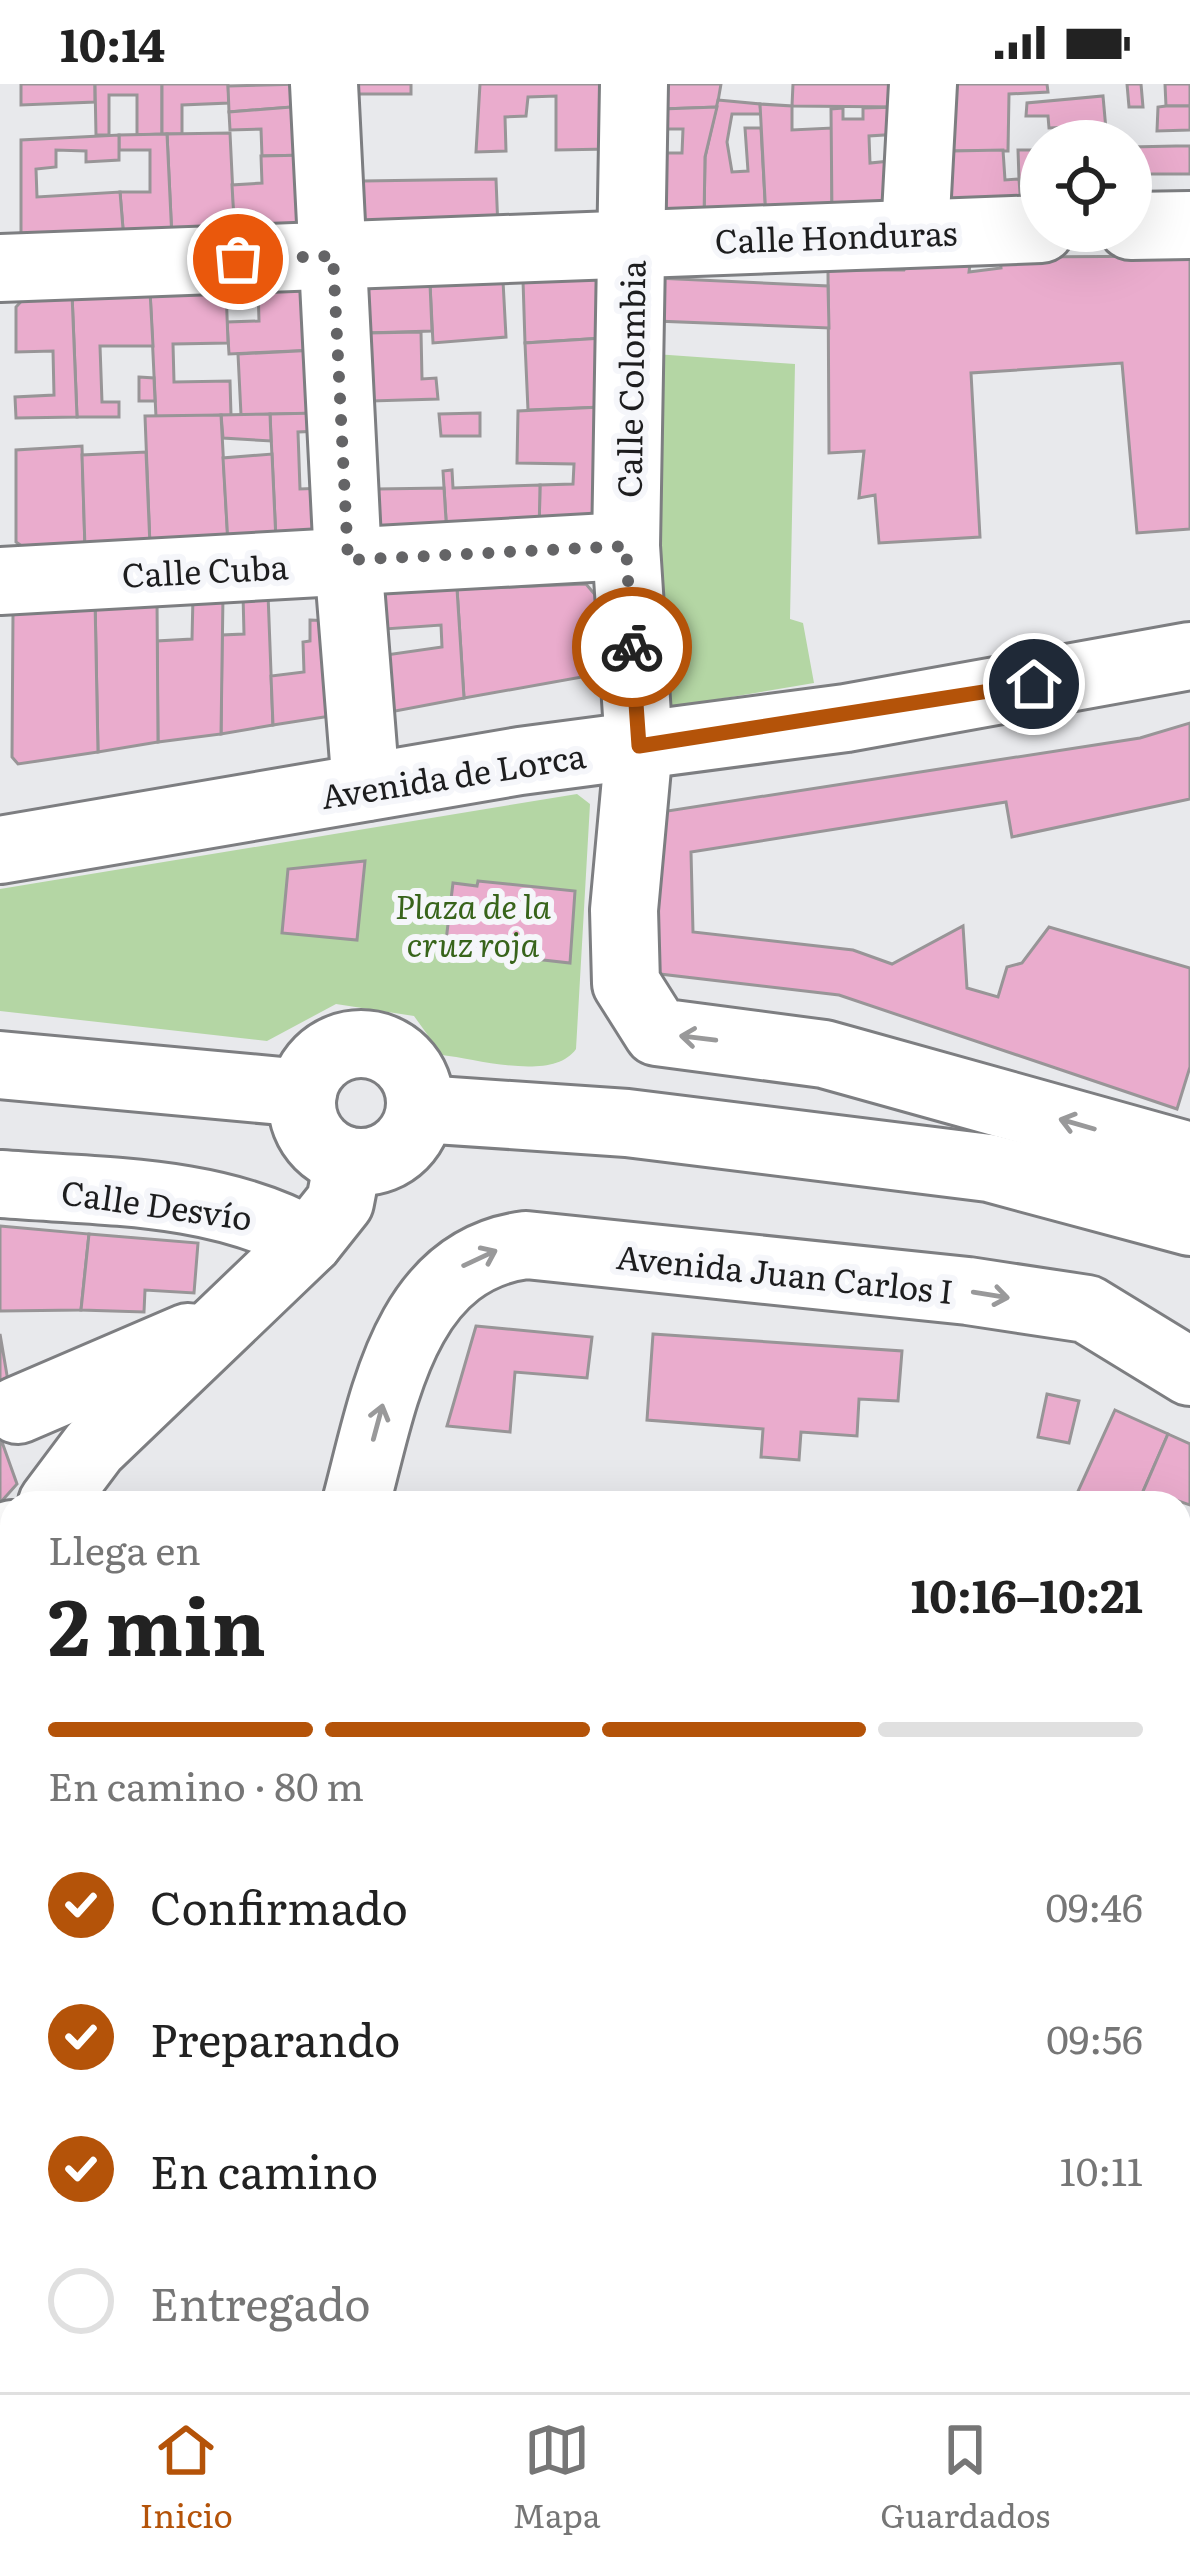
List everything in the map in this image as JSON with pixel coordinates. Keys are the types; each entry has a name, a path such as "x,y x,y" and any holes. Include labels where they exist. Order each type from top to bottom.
{"street":[{"path":"324,84 348,560 366,787"},
{"name":"Calle Colombia","path":"634,84 626,546 639,746"},
{"path":"916,233 923,84"},
{"path":"1152,226 1190,225"},
{"name":"Calle Honduras","path":"0,268 1020,230"},
{"name":"Calle Cuba","path":"0,581 626,546"},
{"name":"Avenida de Lorca","path":"0,850 366,787 846,718 1190,656"},
{"path":"639,746 624,910 626,983 657,1032 824,1054 1186,1189"},
{"path":"359,1044 379,1046 411,1070 421,1109 404,1145 387,1157 348,1160 317,1143 308,1128 303,1093 322,1059 359,1044"},
{"path":"0,1065 303,1093"},
{"path":"421,1109 626,1123 1186,1189"},
{"path":"61,1491 94,1447 309,1240 340,1202 348,1160"},
{"name":"Calle Desvío","path":"0,1184 226,1207 266,1217 309,1240"},
{"name":"Avenida Juan Carlos I","path":"360,1491 405,1343 443,1283 466,1262 495,1249 526,1245 968,1291 1087,1309 1190,1372"},
{"path":"9,1415 225,1322"},
{"path":"9,1415 94,1447"}],"green space":[{"path":"655,354 795,364 790,619 803,623 814,683 642,712"},
{"name":"Plaza de la cruz roja","path":"577,794 590,804 576,1049 565,1059 514,1066 442,1055 414,1016 336,1004 267,1041 0,1011 0,889"}],"building":[{"path":"21,84 95,84 95,102 21,105"},
{"path":"95,84 162,84 162,134 137,135 137,95 109,95 109,135 96,135"},
{"path":"162,84 228,84 229,103 182,105 182,134 162,134"},
{"path":"304,84 304,106 229,112 228,86"},
{"path":"357,84 411,84 411,94 358,94"},
{"path":"480,84 608,84 609,149 556,150 556,96 528,97 526,116 505,117 506,151 476,152"},
{"path":"662,84 721,84 717,107 662,109"},
{"path":"793,84 902,84 902,107 792,106"},
{"path":"955,84 1047,84 1048,92 1009,94 1008,151 952,151"},
{"path":"1127,84 1141,84 1143,107 1129,107"},
{"path":"1165,84 1190,84 1190,106 1166,106"},
{"path":"1103,96 1105,120 1026,116 1027,103"},
{"path":"718,100 760,104 761,114 732,114 727,142 732,172 748,171 745,128 761,128 766,218 704,219 705,157"},
{"path":"760,104 792,106 792,130 832,128 832,216 766,218"},
{"path":"304,106 308,155 262,156 261,129 230,130 229,112"},
{"path":"1190,106 1190,130 1157,131 1158,107"},
{"path":"717,107 705,157 704,219 662,220 662,153 682,153 683,129 662,129 662,109"},
{"path":"902,107 900,134 869,136 870,163 900,160 888,214 832,216 831,109 843,108 843,119 863,119 863,108"},
{"path":"230,133 235,236 172,239 167,134"},
{"path":"167,134 172,239 124,241 120,192 150,192 150,150 119,150 119,135"},
{"path":"119,135 119,160 86,162 86,151 56,150 56,167 36,169 37,197 120,192 124,241 21,245 21,140"},
{"path":"1190,146 1190,174 1152,174 1152,147"},
{"path":"1003,150 1005,180 1019,179 1020,207 965,212 950,198 952,151"},
{"path":"308,155 308,233 235,236 232,185 262,183 261,156"},
{"path":"496,179 498,229 365,235 363,181"},
{"path":"971,256 969,272 1001,268 1000,257 1190,256 1190,529 1137,533 1122,363 971,373 980,537 879,543 875,495 859,498 864,451 829,453 828,270 904,270 909,259"},
{"path":"591,275 603,289 603,338 525,343 523,280"},
{"path":"656,278 828,286 829,328 656,321"},
{"path":"503,281 506,337 433,343 430,284"},
{"path":"430,284 432,331 367,333 364,288"},
{"path":"314,285 317,350 229,354 227,322 259,321 258,287"},
{"path":"226,288 228,343 173,344 174,382 230,381 231,415 156,417 150,291"},
{"path":"150,291 153,346 100,346 102,402 119,402 119,417 77,417 72,294"},
{"path":"72,294 77,417 16,418 15,397 54,395 53,351 16,352 16,307 27,295"},
{"path":"421,332 422,379 436,378 438,399 371,401 367,333"},
{"path":"603,338 602,407 528,410 525,343"},
{"path":"317,350 320,413 241,415 238,354"},
{"path":"139,377 154,378 155,401 139,401"},
{"path":"602,407 600,535 539,535 540,485 573,484 574,464 517,463 518,411"},
{"path":"320,413 321,431 298,432 300,489 324,488 326,539 276,541 270,414"},
{"path":"480,413 480,436 441,436 439,414"},
{"path":"270,414 271,441 223,438 221,415"},
{"path":"221,415 228,543 150,546 145,416"},
{"path":"82,446 85,548 29,551 16,542 16,450"},
{"path":"146,452 150,546 85,548 82,455"},
{"path":"272,454 276,541 228,543 223,458"},
{"path":"452,470 453,488 540,485 539,535 447,536 443,471"},
{"path":"444,488 447,536 380,537 377,489"},
{"path":"586,584 597,597 593,675 464,698 457,589"},
{"path":"457,589 464,698 390,712 386,655 442,647 441,625 385,629 382,590"},
{"path":"243,594 268,594 273,725 221,734 222,635 244,634"},
{"path":"223,595 221,734 158,742 157,641 192,639 193,596"},
{"path":"157,598 158,742 98,752 95,600"},
{"path":"95,600 98,752 18,764 12,757 13,613 24,601"},
{"path":"310,620 330,621 337,715 273,725 271,676 304,672 303,642 310,641"},
{"path":"1190,723 1190,799 1012,837 1006,802 691,852 693,932 853,950 892,964 963,926 967,988 998,997 1007,967 1022,963 1049,927 1190,968 1190,1067 1177,1109 839,995 660,974 648,962 661,812 1140,738"},
{"path":"365,861 357,940 282,933 288,869"},
{"path":"478,881 575,891 570,963 445,949 453,883 477,886"},
{"path":"0,1226 89,1234 81,1310 0,1311"},
{"path":"89,1234 198,1243 194,1293 145,1290 144,1312 81,1310"},
{"path":"476,1326 592,1337 587,1378 515,1372 510,1432 447,1426"},
{"path":"0,1334 9,1387 0,1391"},
{"path":"653,1334 902,1351 898,1401 859,1399 857,1436 801,1432 799,1460 761,1457 763,1429 647,1420"},
{"path":"1047,1394 1079,1401 1069,1443 1038,1437"},
{"path":"1115,1410 1168,1434 1143,1491 1078,1491"},
{"path":"1168,1434 1190,1444 1190,1491 1143,1491"},
{"path":"0,1443 17,1484 11,1491 0,1491"}],"way so far":[{"path":"238,259 333,256 348,560 626,546 632,647"}],"route":[{"path":"632,647 639,746 846,718 1034,684"}]}
